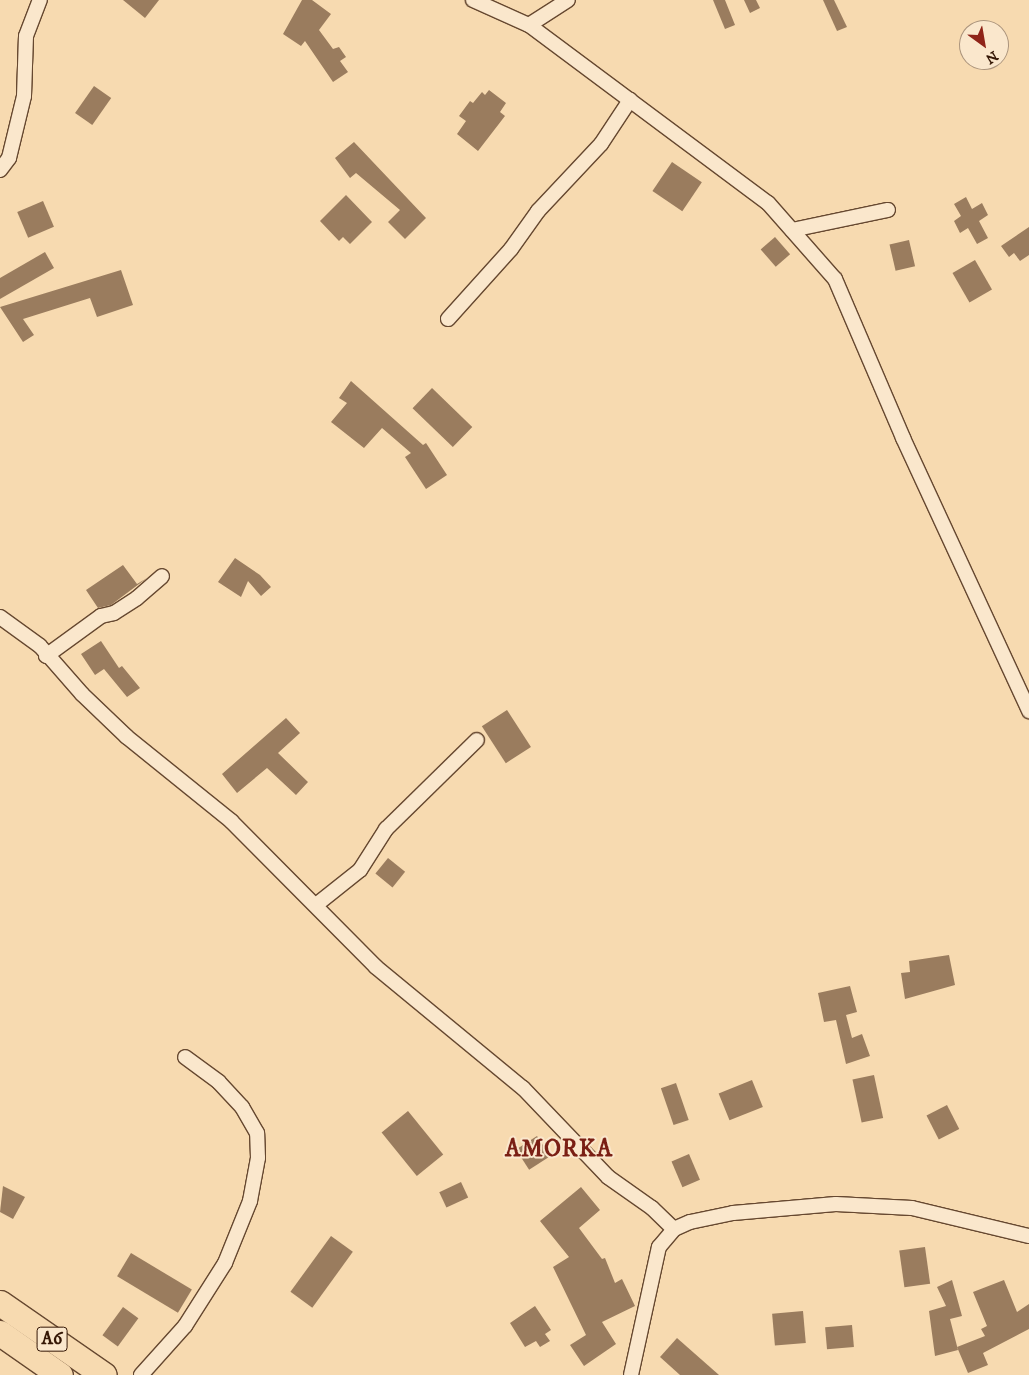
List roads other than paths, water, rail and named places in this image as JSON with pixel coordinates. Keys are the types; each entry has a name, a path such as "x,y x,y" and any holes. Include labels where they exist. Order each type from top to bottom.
{"highway":[{"name":"A6","path":"0,1303 104,1375"},
{"name":"A6","path":"0,1333 60,1375"}],"street":[{"path":"0,170 9,158 24,96 26,36 40,0"},
{"path":"473,0 529,25 768,203 836,279 903,438 1029,712"},
{"path":"529,25 568,0"},
{"path":"448,319 511,249 538,211 601,144 630,100"},
{"path":"792,230 888,210"},
{"path":"46,655 101,616 114,613 137,598 162,576"},
{"path":"0,617 13,624 114,724 232,821 376,967 523,1088 608,1176 652,1208 674,1229"},
{"path":"316,905 360,870 386,829 477,740"},
{"path":"141,1375 186,1326 225,1263 250,1201 258,1158 257,1133 242,1107 219,1082 185,1057"},
{"path":"631,1375 659,1247 674,1229 733,1213 836,1204 912,1208 1029,1236"}],"district":[{"name":"AMORKA","path":"559,1150"}]}
